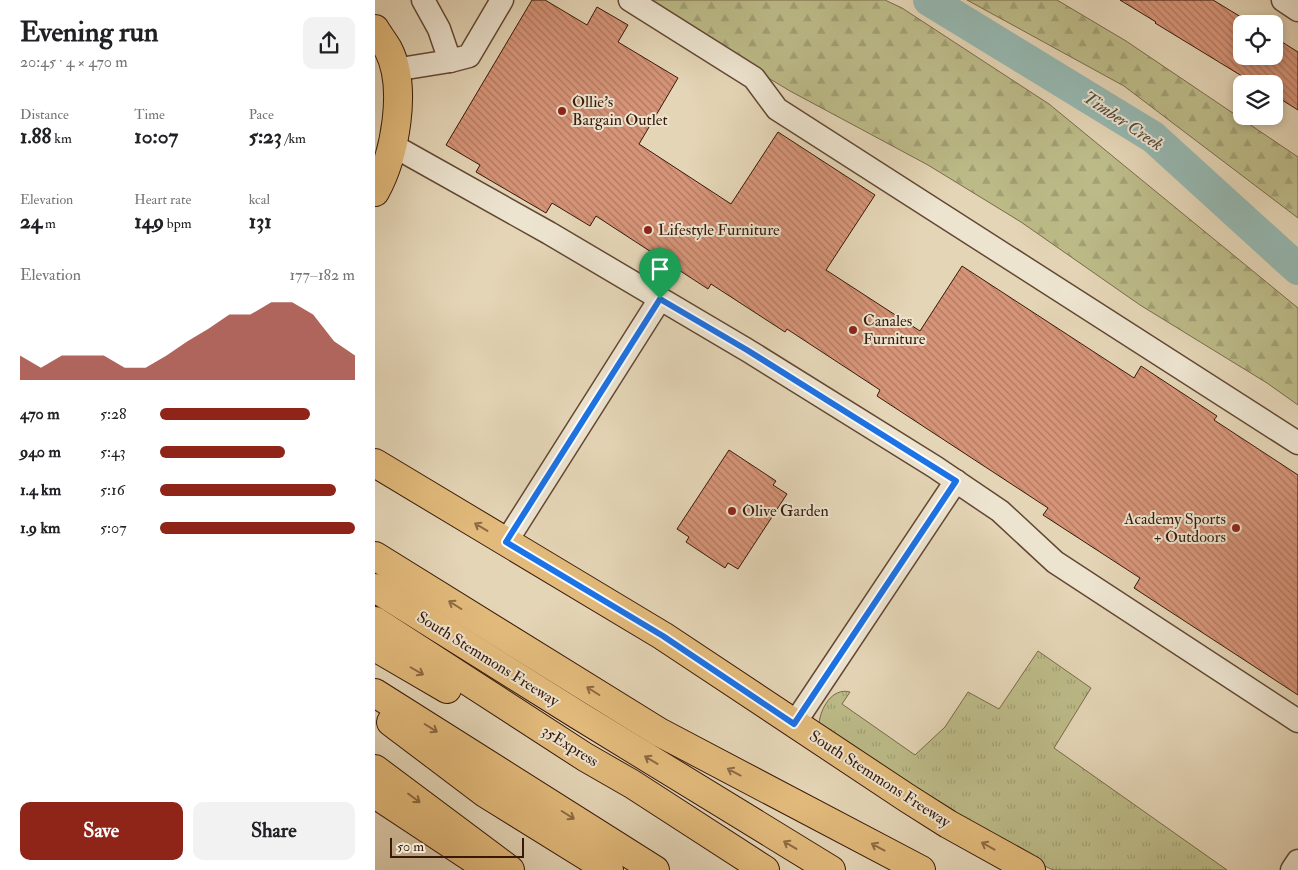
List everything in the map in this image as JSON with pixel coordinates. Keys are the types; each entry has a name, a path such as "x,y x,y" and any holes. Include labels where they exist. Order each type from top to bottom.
{"main road":[{"path":"375,29 389,50 394,70 398,104 397,122 392,145 381,182 376,190"},
{"name":"South Stemmons Freeway","path":"375,463 663,636 948,824 1031,870"},
{"path":"375,556 659,732 921,870"},
{"name":"South Stemmons Freeway","path":"375,588 831,870"},
{"name":"35Express","path":"375,621 585,757 632,784 765,870"},
{"path":"375,647 539,742 585,757"},
{"path":"375,693 655,870"},
{"path":"375,710 485,793 609,870"},
{"path":"375,768 510,870"},
{"path":"375,794 490,870"}],"lane":[{"path":"423,0 439,29 450,61"},
{"path":"394,70 469,56 502,0"},
{"path":"630,0 754,78 777,109 1298,443"},
{"path":"1283,0 1298,10"},
{"path":"392,145 549,233 754,354 956,481 1000,511 1055,562 1298,721"},
{"path":"506,542 660,299"},
{"path":"794,724 956,481"},
{"path":"1292,870 1298,861"}],"green space":[{"path":"639,0 885,0 902,8 1049,104 1298,308 1298,405 1267,383 1140,305 1021,222 928,165 790,91"},
{"path":"967,0 1057,0 1126,41 1233,113 1233,125 1251,125 1298,157 1298,218 1124,86"},
{"path":"1038,651 1091,688 1054,748 1227,870 1053,870 1007,848 819,724 822,712 828,701 838,693 850,692 842,704 915,755 945,727 968,692 999,709"}],"building":[{"path":"532,0 545,0 587,25 597,7 628,25 618,42 678,78 639,144 731,204 778,132 875,195 826,270 920,331 962,266 1134,378 1141,366 1217,416 1214,420 1298,475 1298,695 1134,588 1140,578 1043,515 1048,508 877,396 880,390 787,329 785,332 711,284 708,289 596,216 590,226 552,203 546,213 476,172 480,165 446,145"},
{"path":"1120,0 1213,0 1238,15 1233,15 1233,65 1283,65 1283,43 1298,52 1298,110 1283,101 1283,75 1240,75"},
{"name":"Olive Garden","path":"729,450 776,481 773,485 787,494 738,569 728,563 725,568 686,542 689,537 677,529"}],"waterway":[{"name":"Timber Creek","path":"929,0 1153,137 1298,269"}],"place":[{"name":"Ollie's Bargain Outlet","path":"562,111"},
{"name":"Lifestyle Furniture","path":"648,230"},
{"name":"Canales Furniture","path":"853,330"},
{"name":"Olive Garden","path":"732,511"},
{"name":"Academy Sports + Outdoors","path":"1236,528"}],"route":[{"path":"660,299 747,350 956,481 794,724 663,636 506,542 660,299"}]}
